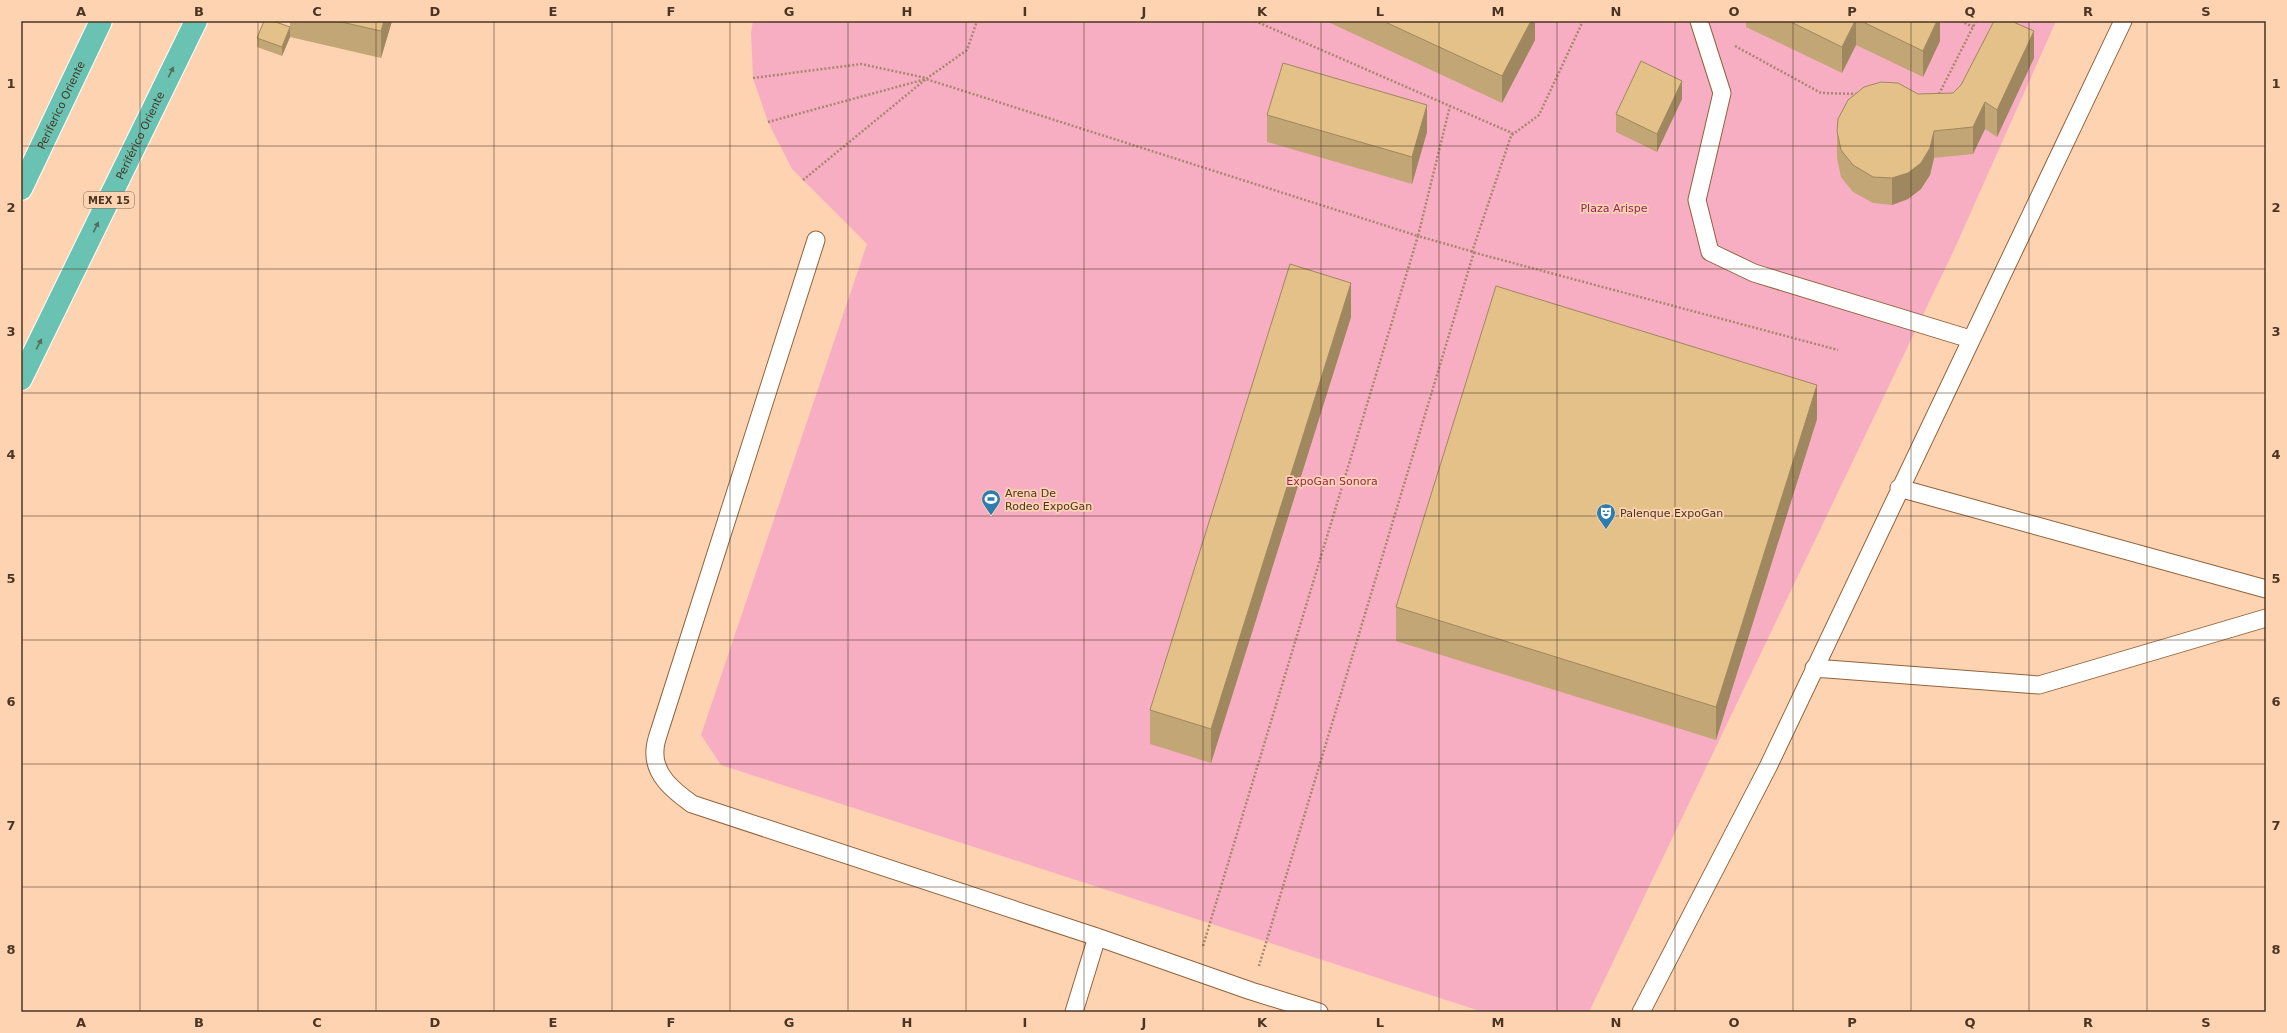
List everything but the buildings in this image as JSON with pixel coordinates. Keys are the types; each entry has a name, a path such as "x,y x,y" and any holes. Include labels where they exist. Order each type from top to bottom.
{"highway":[{"name":"Periferico Oriente","path":"21,189 101,21"},
{"name":"Periférico Oriente","path":"21,379 196,21"}],"lane":[{"path":"1641,1012 1768,766 1970,339 2123,21"},
{"path":"1701,25 1722,93 1697,200 1710,252 1754,273 1970,339"},
{"path":"816,240 661,726 655,750 658,769 670,788 692,804 1097,937 1251,991 1319,1012"},
{"path":"1899,488 2266,589"},
{"path":"1814,668 2039,685 2266,618"},
{"path":"1074,1012 1097,937"}],"path":[{"path":"803,180 926,79 967,50 977,21"},
{"path":"1255,21 1512,133 1512,135"},
{"path":"1251,991 1474,252 1472,252 1512,135 1539,115 1583,21"},
{"path":"1960,21 1973,27"},
{"path":"1931,94 1939,94 1976,21"},
{"path":"1701,25 1716,35 1821,93 1860,94"},
{"path":"753,78 861,64 926,79 1418,236 1472,252 1838,350"},
{"path":"768,122 926,79"},
{"path":"1196,972 1418,236 1450,106"}],"green space":[{"name":"ExpoGan Sonora","path":"753,21 2056,21 1954,250 1589,1012 1483,1012 721,765 701,735 867,244 792,169 768,122 753,78 751,32"}],"place":[{"name":"Arena De Rodeo ExpoGan","path":"991,516"},
{"name":"Palenque ExpoGan","path":"1606,530"}],"park label":[{"name":"Plaza Arispe","path":"1614,208"}]}
